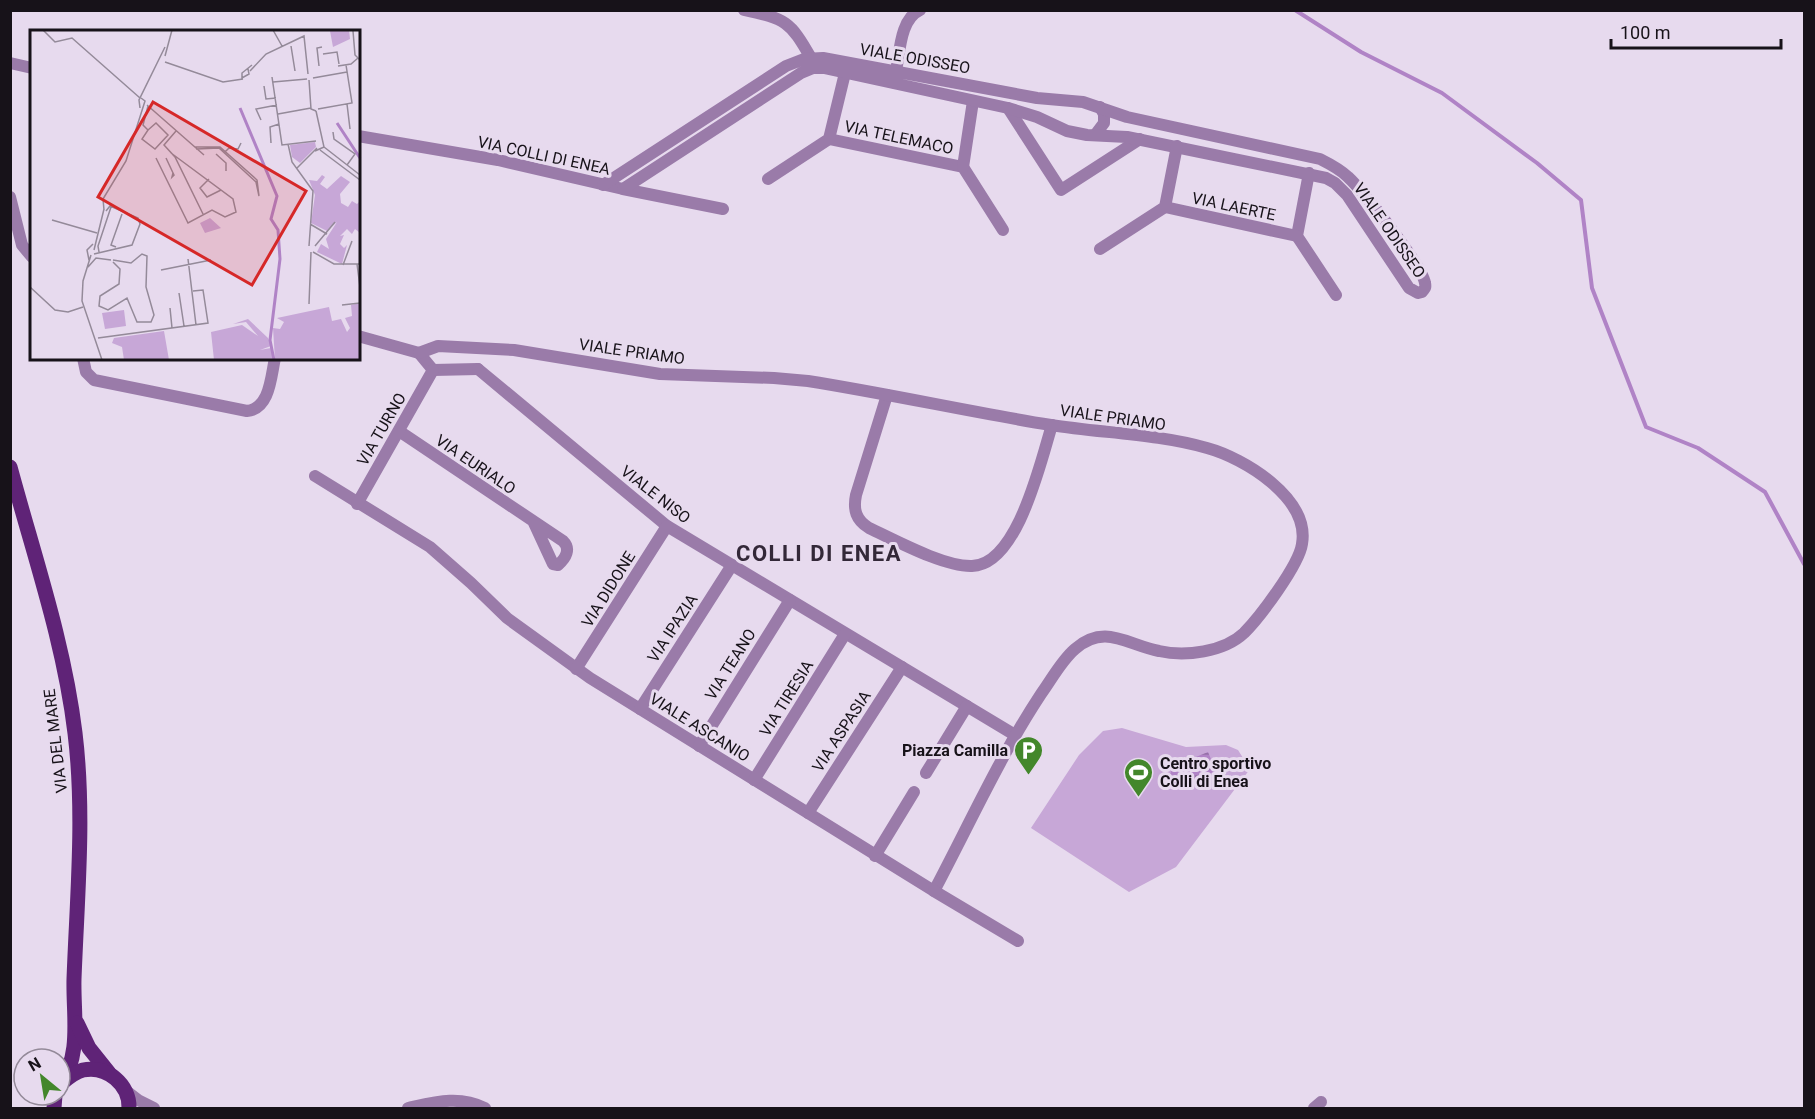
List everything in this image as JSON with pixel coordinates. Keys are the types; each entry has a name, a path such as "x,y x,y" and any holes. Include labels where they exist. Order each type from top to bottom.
{"main road":[{"name":"VIA DEL MARE","path":"10,467 55,624 75,733 81,823 74,981 74,1051 72,1056"},
{"name":"VIA DEL MARE","path":"75,1017 89,1048 125,1090"},
{"path":"72,1074 97,1069 109,1073"},
{"path":"125,1090 129,1108"}],"street":[{"path":"744,10 773,16 785,22 796,33 811,58"},
{"path":"896,71 906,25 912,14 920,10"},
{"name":"VIALE ODISSEO","path":"603,185 786,66 811,58 823,58 1037,98 1083,102 1126,117 1309,155 1341,171 1357,186 1394,234 1423,278 1425,286 1422,292 1416,293 1409,288 1343,190 1331,181 1309,173 1140,139 1067,131 1037,117 1008,108 818,68 807,70 623,189"},
{"path":"10,63 30,68"},
{"name":"VIA TELEMACO","path":"768,179 828,139 844,73"},
{"path":"748,90 757,102"},
{"name":"VIA TELEMACO","path":"973,100 963,167 1003,230"},
{"path":"1052,124 1050,111 1058,100"},
{"path":"1095,135 1104,123 1100,107"},
{"path":"1008,108 1061,190 1140,139"},
{"name":"VIA COLLI DI ENEA","path":"360,136 498,160 603,185 723,209"},
{"path":"1209,153 1213,136"},
{"name":"VIA TELEMACO","path":"828,139 963,167"},
{"path":"1100,249 1165,207 1177,146"},
{"name":"VIA LAERTE","path":"1165,207 1297,236 1309,173"},
{"path":"10,198 21,240 30,255"},
{"path":"1297,236 1336,295"},
{"path":"360,337 419,353 433,370 478,369 483,348"},
{"name":"VIALE PRIAMO","path":"419,353 438,346 528,351 660,374 801,380 1052,425 1210,448 1231,456 1266,478 1283,494 1299,520 1303,540 1298,557 1291,572 1250,626 1237,639 1219,647 1175,653 1158,651 1114,637 1102,636 1091,639 1078,646 1064,660 1015,735"},
{"path":"83,360 87,375 97,381 247,411 260,407 265,399 275,360"},
{"name":"VIALE NISO","path":"478,369 667,526 1015,735"},
{"name":"VIA TURNO","path":"357,504 433,370"},
{"path":"887,395 855,500 856,515 861,523 869,528 932,556 969,566 991,560 1014,531 1026,508 1052,425"},
{"name":"VIA EURIALO","path":"399,432 534,523"},
{"name":"VIALE ASCANIO","path":"315,476 357,504 404,530 438,554 507,618 576,669 875,856 1018,941"},
{"name":"VIA DIDONE","path":"576,669 667,526"},
{"name":"VIA IPAZIA","path":"640,709 732,566"},
{"name":"VIA TEANO","path":"699,746 790,600"},
{"name":"VIA TIRESIA","path":"754,780 845,634"},
{"name":"VIA ASPASIA","path":"808,813 902,667"},
{"path":"926,773 967,706"},
{"path":"934,891 1015,735"},
{"path":"875,856 914,792"},
{"path":"125,1090 154,1108"},
{"path":"408,1108 459,1100 485,1108"}],"shaded area":[{"name":"Centro sportivo Colli di Enea","path":"1122,728 1186,747 1226,745 1238,750 1250,769 1176,867 1129,892 1031,828 1079,755 1103,731"},
{"path":"1208,752 1216,771 1177,787 1175,783 1168,781 1171,772 1169,768"}],"waterway":[{"path":"1295,10 1361,52 1442,93 1537,163 1581,200 1592,288 1646,427 1698,448 1765,492 1804,564"}],"place":[{"name":"Piazza Camilla","path":"1029,776"},
{"name":"Centro sportivo Colli di Enea","path":"1139,798"}],"district":[{"name":"COLLI DI ENEA","path":"819,553"}]}
